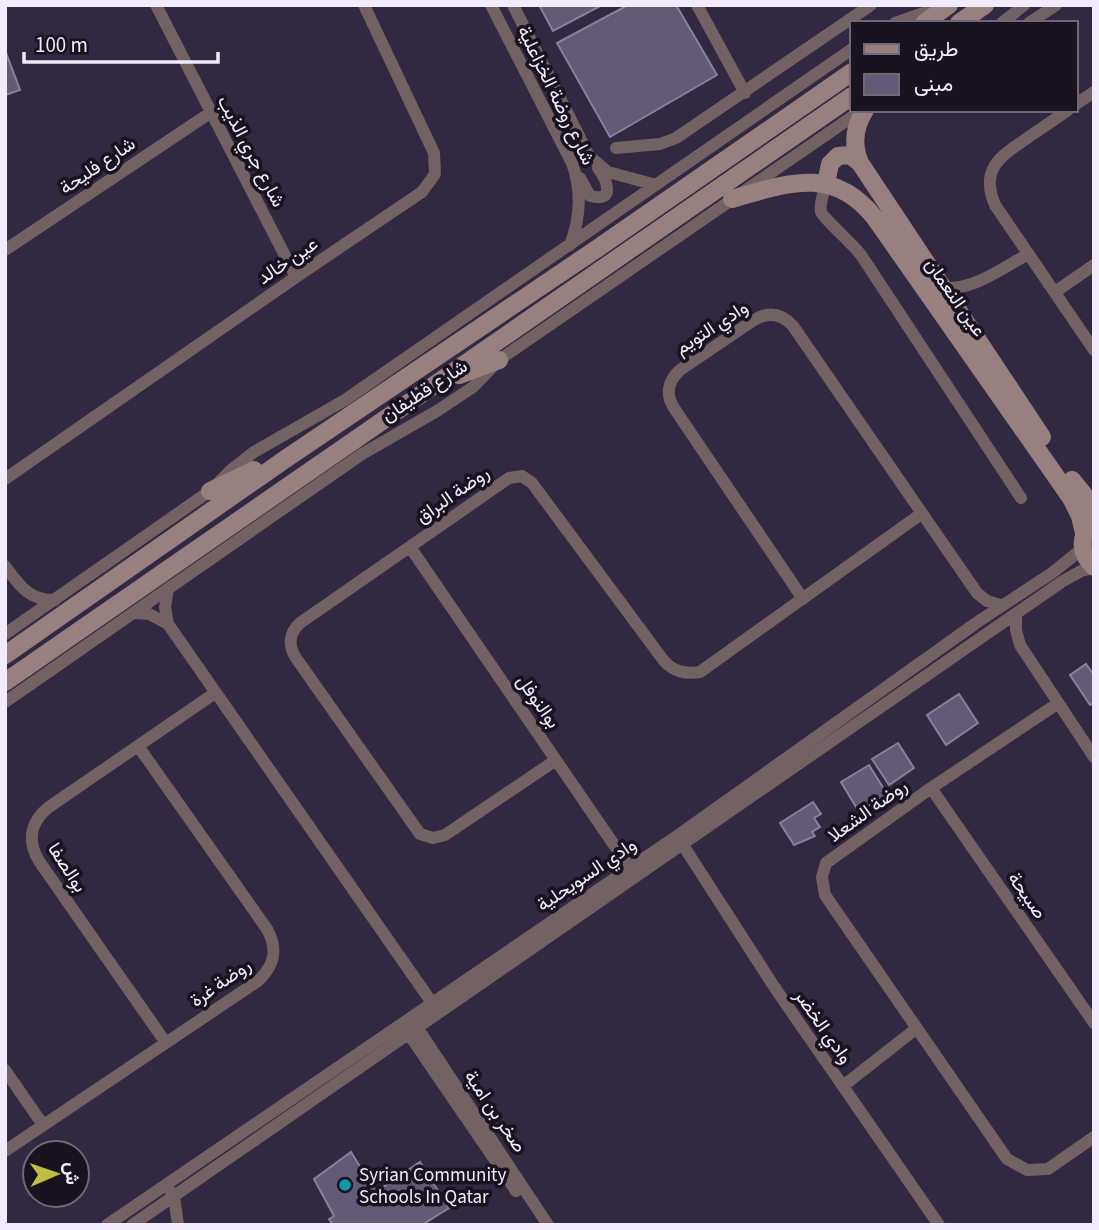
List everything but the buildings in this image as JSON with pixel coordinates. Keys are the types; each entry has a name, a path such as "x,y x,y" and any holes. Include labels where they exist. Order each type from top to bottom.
{"street":[{"name":"شارع جري الذيب","path":"156,5 296,276"},
{"name":"عين خالد","path":"5,479 296,276 422,192 435,174 433,153 364,5"},
{"name":"شارع روضة الخزاعلية","path":"491,5 572,163 580,204 570,245"},
{"name":"شارع روضة الخزاعلية","path":"513,5 584,149 595,162 615,175 656,185"},
{"path":"696,5 745,93"},
{"path":"616,148 669,142 726,106 871,5"},
{"path":"901,21 947,5"},
{"path":"927,21 947,5"},
{"path":"1004,21 1024,5"},
{"path":"1032,21 1056,5"},
{"name":"شارع قطيفان","path":"5,634 210,491 254,452 345,400 850,50"},
{"name":"شارع قطيفان","path":"5,654 850,73"},
{"path":"1078,103 1094,92"},
{"name":"شارع قطيفان","path":"5,682 850,97"},
{"path":"726,106 740,127"},
{"name":"شارع قطيفان","path":"5,702 362,454 438,411 473,387 499,360 861,112"},
{"name":"عين النعمان","path":"863,112 855,136 856,155 860,163 1081,493 1094,507"},
{"path":"1065,112 1003,155 991,173 989,184 995,205 1094,350"},
{"name":"شارع فليحة","path":"7,246 210,113"},
{"path":"860,163 850,155 838,156 830,164 820,208 823,217 854,246 1021,498"},
{"path":"572,163 587,192 594,198 606,192 608,183 595,162"},
{"name":"عين النعمان","path":"732,199 789,184 826,183 851,192 875,218 1071,498 1087,534 1087,560 1094,567"},
{"path":"942,288 958,289 973,284 1027,255"},
{"path":"1055,292 1094,265"},
{"path":"959,313 973,284"},
{"name":"وادي التويم","path":"803,598 670,402 668,395 671,381 680,370 760,317 772,314 784,318 793,326 920,514 977,593 987,601 1001,605"},
{"path":"430,387 499,360"},
{"path":"210,491 257,469 284,460"},
{"name":"روضة البراق","path":"556,760 451,832 439,837 426,837 415,830 296,658 290,642 296,626 517,475 526,477 664,661 671,668 685,673 706,668 920,514"},
{"name":"وادي السويحلية","path":"680,841 1001,605 1052,573 1087,534"},
{"name":"بوالنوفل","path":"410,547 633,872"},
{"path":"5,566 21,588 24,601 23,622"},
{"name":"وادي السويحلية","path":"132,1225 410,1026 633,872 992,632 1063,581 1094,567"},
{"path":"21,588 40,599 55,600"},
{"path":"167,624 165,607 168,590"},
{"path":"977,593 979,621"},
{"path":"135,613 156,616 167,624 436,1008"},
{"path":"1016,614 1020,645 1094,757"},
{"path":"992,632 1020,645"},
{"name":"بوالصفا","path":"166,1043 39,861 31,842 34,822 40,813 215,693"},
{"name":"روضة الشعلا","path":"1057,704 931,788 826,863 822,877 825,895 1007,1159 1027,1170 1048,1170 1094,1137"},
{"name":"روضة غرة","path":"5,1151 258,981 272,962 273,939 267,929 138,746"},
{"name":"صبيحة","path":"931,788 1094,1024"},
{"name":"وادي الخضر","path":"680,841 775,988 939,1225"},
{"name":"وادي السويحلية","path":"107,1225 410,1026"},
{"name":"صخر بن امية","path":"410,1026 539,1225"},
{"name":"صخر بن امية","path":"410,1026 548,1225"},
{"path":"843,1086 917,1028"},
{"path":"5,1070 43,1125"},
{"path":"166,1184 174,1196 178,1225"}],"place":[{"name":"Syrian Community Schools In Qatar","path":"345,1185"}]}
